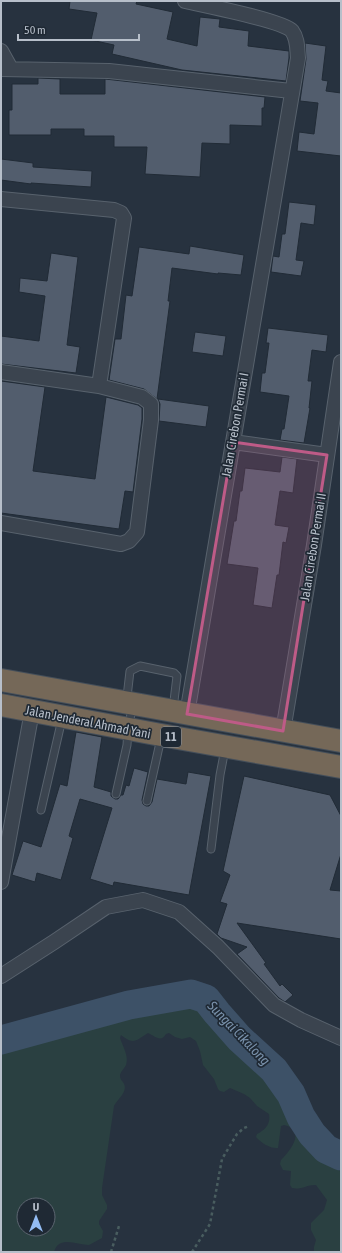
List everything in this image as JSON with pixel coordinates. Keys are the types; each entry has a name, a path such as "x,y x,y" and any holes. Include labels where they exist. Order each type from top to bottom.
{"highway":[{"name":"Jalan Jenderal Ahmad Yani","path":"1,680 341,741"},
{"name":"Jalan Jenderal Ahmad Yani","path":"1,705 341,767"}],"street":[{"name":"Jalan Cirebon Permai I","path":"180,712 233,442 286,120 298,58 297,42 292,31 276,23 185,1"},
{"path":"1,52 6,69 109,71 292,91"},
{"path":"1,199 114,210 120,213 124,218 99,386"},
{"name":"Jalan Cirebon Permai II","path":"283,731 313,553 341,362"},
{"path":"1,372 99,386 142,397 151,404 151,420 137,532 129,541 120,544 1,522"},
{"path":"233,442 327,455"},
{"path":"1,882 32,711"},
{"path":"1,976 106,907 143,900 179,912 218,947 274,1005 301,1020 341,1038"}],"lane":[{"path":"116,794 127,745 128,729 133,704 127,697 130,671 140,666 174,673 177,676 180,712"},
{"path":"41,810 62,717"},
{"path":"147,801 161,735"},
{"path":"211,849 225,747"}],"path":[{"path":"192,1252 210,1224 222,1158 237,1134 244,1128 250,1126"},
{"path":"111,1252 119,1226"}],"highlighted area":[{"path":"233,442 327,455 283,731 187,714"}],"green space":[{"path":"184,1001 198,1002 208,1008 238,1049 269,1071 300,1127 304,1138 328,1162 341,1172 341,1252 314,1252 316,1240 311,1230 311,1223 324,1210 327,1200 316,1185 292,1188 290,1185 291,1171 283,1170 280,1164 281,1160 292,1146 296,1136 294,1131 284,1125 281,1126 278,1148 269,1147 263,1143 256,1137 257,1134 263,1131 267,1126 269,1114 257,1106 244,1094 230,1088 224,1092 218,1089 214,1079 203,1065 196,1041 190,1037 182,1039 175,1037 169,1033 160,1038 148,1033 134,1041 121,1035 120,1038 127,1058 126,1065 120,1076 120,1079 124,1083 125,1090 114,1106 102,1188 102,1195 107,1205 107,1209 99,1221 103,1231 102,1238 89,1245 64,1242 56,1247 54,1252 1,1252 1,1048 44,1039 96,1020 136,1009"}],"building":[{"path":"70,1 137,1 136,4 173,12 167,39 197,46 200,17 220,19 219,27 249,31 248,46 289,51 286,81 182,70 112,54 114,45 91,40 97,13 69,9"},
{"path":"305,43 326,46 322,80 328,81 326,91 341,93 341,156 297,151 299,132 314,134 318,103 300,101 306,59"},
{"path":"38,78 60,79 60,94 105,94 105,79 265,97 264,108 262,108 262,126 230,125 230,144 202,143 200,177 145,174 147,147 114,147 114,136 84,136 84,129 51,129 51,135 9,135 9,110 12,110 12,84 38,84"},
{"path":"1,159 33,163 33,167 92,171 91,187 31,184 1,180"},
{"path":"289,202 316,205 314,225 301,223 296,260 304,261 301,276 271,272 273,256 279,257 282,234 285,234"},
{"path":"190,246 244,255 241,275 218,274 172,268 168,301 170,301 157,399 144,389 109,380 115,339 121,339 126,295 132,296 139,247 189,254"},
{"path":"51,253 78,257 67,345 80,347 76,373 1,364 1,336 39,341 45,296 19,292 20,278 47,281"},
{"path":"268,328 328,335 326,352 312,350 308,381 312,381 310,408 304,443 280,440 282,429 284,429 289,396 260,392 262,373 265,373 269,343 266,343"},
{"path":"195,332 226,336 223,356 192,352"},
{"path":"1,381 45,387 33,471 95,479 106,397 138,405 142,408 133,492 125,491 119,529 1,513"},
{"path":"158,399 209,406 206,427 159,421 160,404"},
{"path":"282,457 297,459 293,493 280,491 275,525 289,527 286,543 283,542 279,575 277,575 272,608 253,605 258,568 227,564 234,521 236,521 240,491 242,491 245,468 280,472"},
{"path":"76,732 102,737 94,787 111,792 111,796 115,799 118,799 121,795 123,795 126,785 129,786 134,768 148,772 142,800 143,804 146,806 149,806 152,802 157,779 186,784 188,772 211,776 189,895 114,882 113,886 90,879 112,808 80,799 69,836 73,838 61,880 37,873 35,882 12,875 23,841 41,847 60,784 67,786"},
{"path":"244,776 330,795 341,816 341,854 330,890 341,891 341,939 237,923 266,963 264,964 280,986 282,984 293,995 285,1002 279,998 237,954 247,947 221,938 217,934 227,904 220,902 230,875 223,871"}],"waterway":[{"name":"Sungai Cikalong","path":"1,1040 129,1005 191,994 206,999 239,1038 274,1070 291,1094 301,1117 312,1134 326,1149 341,1156"}]}
